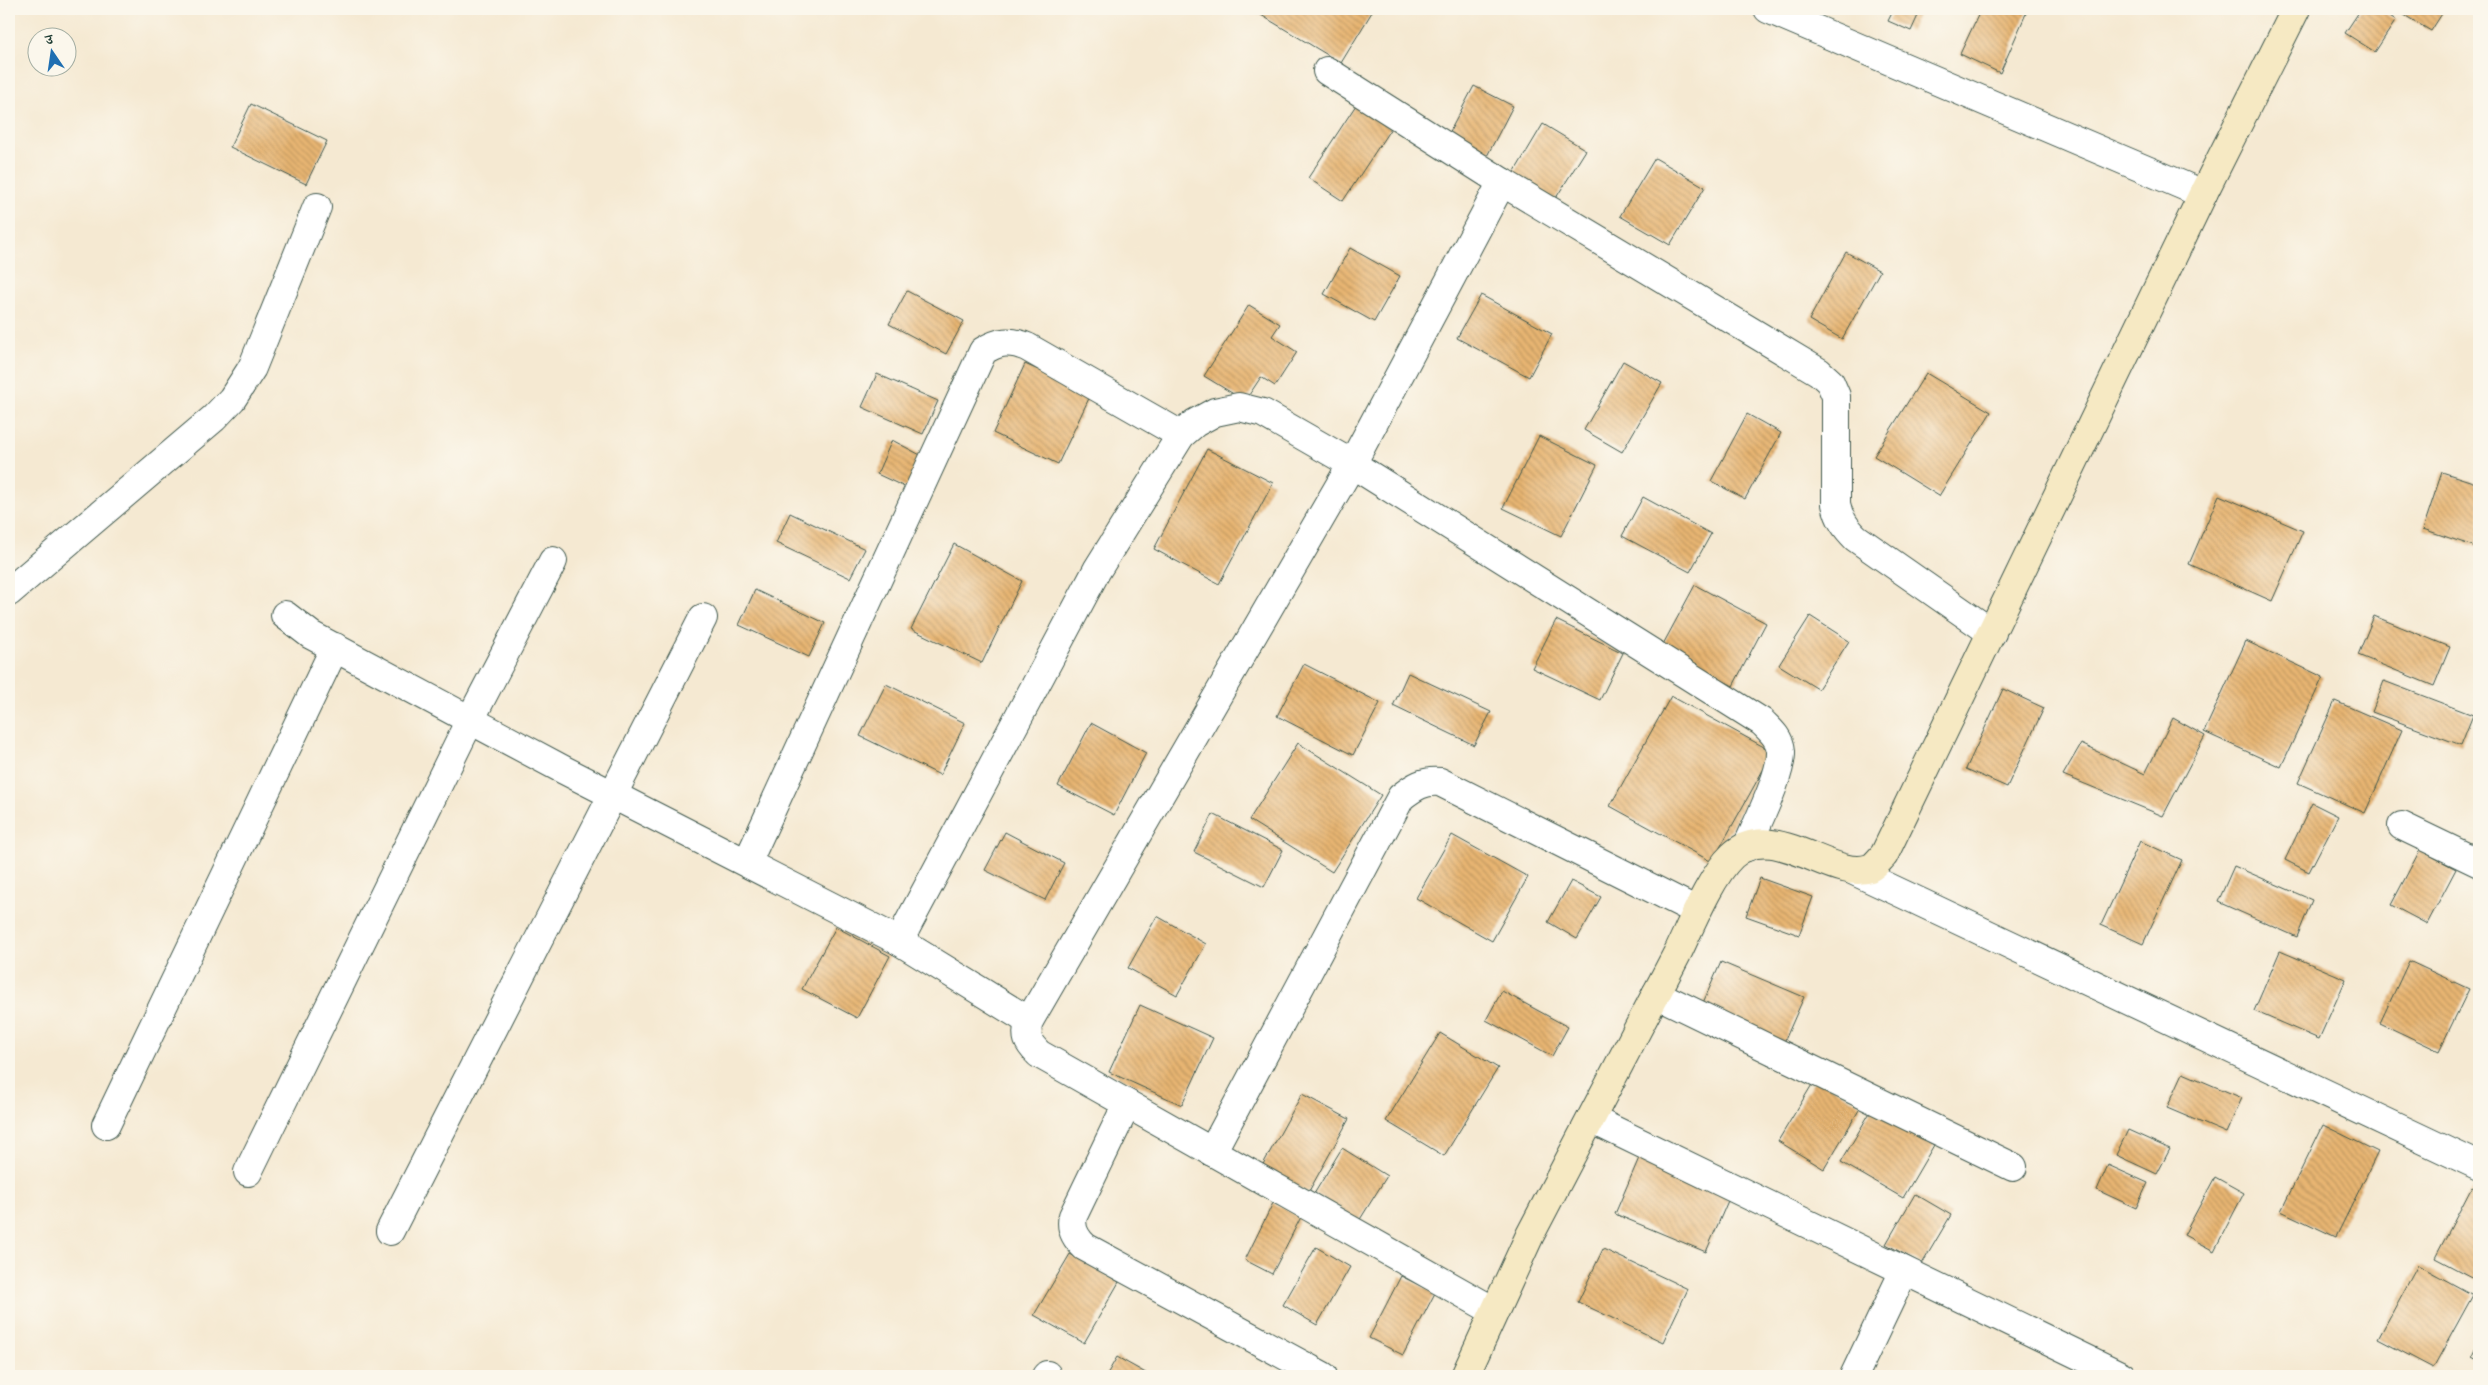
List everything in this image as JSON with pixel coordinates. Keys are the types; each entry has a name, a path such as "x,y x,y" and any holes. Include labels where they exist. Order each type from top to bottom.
{"street":[{"path":"1768,9 2204,194"},
{"path":"1852,870 1871,868 1884,855 2204,194 2296,9"},
{"path":"1327,71 1502,182 1819,372 1830,382 1836,396 1838,415 1836,504 1838,515 1845,527 1856,538 1992,633"},
{"path":"1494,1312 1039,1054 1031,1046 1026,1034 1029,1021 1352,464 1502,182"},
{"path":"9,592 214,418 232,399 252,368 317,207"},
{"path":"747,863 983,351 996,343 1014,342 1027,347 1181,435"},
{"path":"898,940 1097,570 1181,435 1195,423 1215,412 1238,407 1263,413 1352,464 1762,722 1776,735 1781,750 1780,760 1747,847"},
{"path":"248,1172 470,720 553,561"},
{"path":"285,615 298,628 470,720 898,940 1029,1021"},
{"path":"390,1231 703,618"},
{"path":"106,1126 335,647"},
{"path":"1212,1152 1401,797 1414,787 1428,781 1440,782 1697,911"},
{"path":"2402,826 2479,863"},
{"path":"1465,1376 1530,1234 1656,994 1697,911 1733,856 1747,847 1777,844 1852,870 2479,1166"},
{"path":"1656,994 2013,1167"},
{"path":"1127,1104 1073,1216 1071,1223 1076,1238 1085,1247 1323,1376"},
{"path":"1591,1119 2121,1376"},
{"path":"1854,1376 1904,1271"}],"building":[{"path":"1251,9 1366,9 1372,12 1341,63"},
{"path":"1894,9 1921,9 1911,31 1888,21"},
{"path":"1981,9 2028,9 2000,73 1960,54"},
{"path":"2361,9 2379,9 2396,20 2375,52 2345,33"},
{"path":"2394,9 2445,9 2431,31"},
{"path":"1474,86 1513,106 1486,158 1447,137"},
{"path":"251,104 327,141 306,184 230,147"},
{"path":"1356,105 1391,128 1343,201 1308,178"},
{"path":"1543,124 1586,150 1554,201 1512,176"},
{"path":"1655,158 1705,187 1670,245 1620,216"},
{"path":"1350,248 1400,276 1374,322 1324,294"},
{"path":"1846,252 1880,271 1842,339 1809,320"},
{"path":"907,291 964,321 946,354 889,324"},
{"path":"1481,295 1552,334 1529,377 1457,338"},
{"path":"1249,305 1280,324 1272,336 1297,352 1275,386 1261,377 1245,401 1204,376"},
{"path":"1623,361 1662,383 1622,452 1584,430"},
{"path":"1025,364 1091,394 1058,464 993,433"},
{"path":"1926,373 1991,412 1939,496 1874,456"},
{"path":"877,374 938,401 923,434 862,407"},
{"path":"1747,414 1781,433 1745,499 1711,481"},
{"path":"1539,436 1597,465 1561,536 1503,508"},
{"path":"892,440 926,458 909,489 877,474"},
{"path":"1207,449 1273,483 1219,584 1154,549"},
{"path":"2442,472 2479,484 2479,548 2423,529"},
{"path":"2219,495 2303,531 2272,601 2189,564"},
{"path":"1643,497 1711,534 1690,572 1622,536"},
{"path":"790,513 865,549 850,578 776,543"},
{"path":"954,544 1022,581 982,663 911,629"},
{"path":"1695,585 1766,623 1733,686 1661,648"},
{"path":"755,590 825,623 809,657 739,625"},
{"path":"1810,616 1849,641 1818,689 1779,665"},
{"path":"2374,616 2450,647 2434,686 2358,655"},
{"path":"1556,620 1623,653 1600,700 1532,668"},
{"path":"2246,641 2323,677 2281,767 2204,732"},
{"path":"1304,664 1380,703 1353,755 1277,716"},
{"path":"1408,673 1491,712 1474,745 1393,706"},
{"path":"2384,681 2473,715 2461,745 2372,712"},
{"path":"886,684 965,723 940,775 860,736"},
{"path":"2003,689 2044,708 2007,787 1966,769"},
{"path":"1671,696 1773,752 1712,862 1610,806"},
{"path":"2335,701 2402,730 2365,813 2298,783"},
{"path":"2173,718 2205,736 2163,816 2063,775 2081,744 2145,774"},
{"path":"1091,723 1146,753 1114,815 1058,786"},
{"path":"1298,743 1381,795 1332,872 1249,820"},
{"path":"2312,803 2338,816 2309,872 2285,860"},
{"path":"1213,814 1283,850 1264,887 1194,852"},
{"path":"1005,832 1064,863 1045,900 985,870"},
{"path":"1452,835 1528,877 1492,941 1416,898"},
{"path":"2140,841 2182,860 2143,944 2101,925"},
{"path":"2420,850 2456,869 2427,924 2391,905"},
{"path":"2234,866 2312,900 2297,937 2218,902"},
{"path":"1760,878 1813,897 1799,935 1746,916"},
{"path":"1571,881 1601,897 1577,939 1548,922"},
{"path":"1157,916 1206,944 1177,995 1128,968"},
{"path":"836,927 890,956 857,1018 802,989"},
{"path":"2280,951 2346,979 2319,1039 2254,1011"},
{"path":"2409,961 2469,989 2439,1051 2380,1023"},
{"path":"1721,962 1804,997 1781,1049 1698,1014"},
{"path":"1502,991 1568,1027 1552,1056 1486,1020"},
{"path":"1140,1005 1213,1038 1182,1105 1109,1072"},
{"path":"1440,1033 1498,1068 1444,1156 1386,1121"},
{"path":"2183,1073 2242,1098 2226,1133 2167,1108"},
{"path":"1816,1078 1862,1105 1824,1169 1778,1141"},
{"path":"1302,1094 1349,1119 1308,1193 1261,1168"},
{"path":"1872,1109 1934,1145 1903,1198 1841,1162"},
{"path":"2323,1125 2378,1152 2336,1237 2281,1211"},
{"path":"2128,1130 2170,1149 2157,1174 2116,1155"},
{"path":"1342,1148 1387,1176 1359,1221 1314,1194"},
{"path":"1642,1151 1733,1189 1706,1252 1615,1214"},
{"path":"2108,1165 2148,1183 2136,1208 2097,1190"},
{"path":"2215,1177 2244,1193 2214,1251 2184,1235"},
{"path":"2472,1187 2479,1191 2479,1276 2477,1280 2435,1258"},
{"path":"1915,1194 1951,1215 1922,1264 1886,1244"},
{"path":"1273,1203 1301,1217 1272,1274 1245,1260"},
{"path":"1316,1247 1350,1267 1317,1325 1283,1305"},
{"path":"1603,1249 1688,1289 1663,1342 1578,1302"},
{"path":"1070,1254 1119,1282 1084,1343 1034,1315"},
{"path":"2418,1265 2473,1295 2433,1368 2378,1339"},
{"path":"1401,1276 1435,1293 1403,1355 1369,1338"},
{"path":"2479,1342 2479,1361 2472,1357"},
{"path":"1117,1357 1151,1376 1106,1376"}]}
